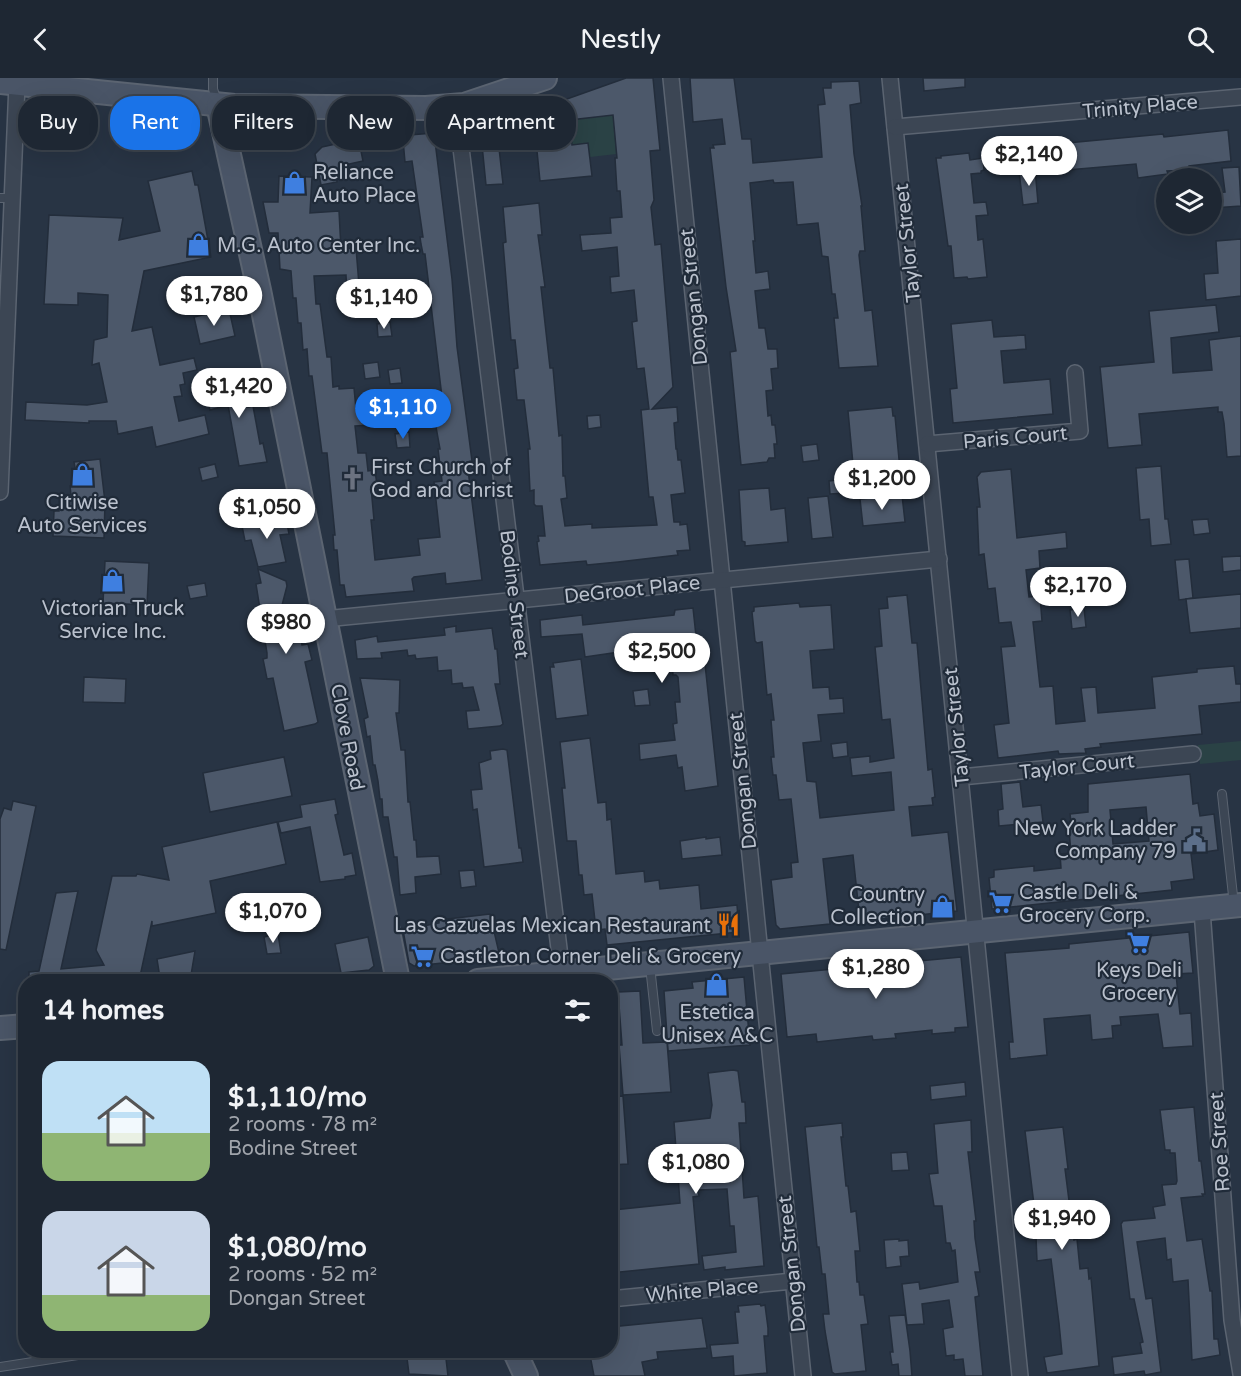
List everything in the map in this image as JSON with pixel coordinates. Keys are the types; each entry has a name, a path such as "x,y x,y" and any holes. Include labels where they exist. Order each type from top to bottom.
{"street":[{"path":"490,96 545,78"},
{"name":"Dongan Street","path":"671,78 803,1376"},
{"name":"Taylor Street","path":"890,78 1020,1376"},
{"path":"0,492 8,83 62,83 212,104"},
{"name":"Trinity Place","path":"895,128 1241,97"},
{"path":"315,108 426,107"},
{"name":"Clove Road","path":"228,150 261,301 397,974"},
{"name":"Bodine Street","path":"461,150 562,973"},
{"name":"Paris Court","path":"927,444 1080,431 1075,373"},
{"name":"DeGroot Place","path":"324,619 939,559"},
{"name":"Taylor Court","path":"961,777 1193,754"},
{"path":"552,974 602,972 650,964 1238,906"},
{"name":"Roe Street","path":"1202,910 1234,1247 1232,1320 1241,1374"},
{"path":"0,1028 18,1027"},
{"name":"White Place","path":"618,1298 793,1281"},
{"path":"518,1358 526,1376"}],"lane":[{"path":"213,78 215,96"},
{"path":"1222,794 1238,906"},
{"path":"650,964 657,1031"},
{"path":"0,1367 58,1358"}],"green space":[{"path":"613,115 616,154 590,157 588,143 576,144 576,119"},
{"path":"1241,741 1241,760 1200,764 1198,745"}],"building":[{"path":"626,78 653,78 660,150 650,151 654,200 651,207 655,245 661,244 673,387 652,409 677,407 678,422 674,423 676,449 678,460 681,460 685,493 671,495 674,522 680,522 680,525 687,524 690,550 677,551 678,555 587,565 586,561 540,565 538,536 545,536 542,506 534,504 534,490 530,491 528,449 530,449 524,400 517,400 514,369 518,368 515,340 511,340 503,243 506,242 503,207 539,203 542,235 538,235 545,287 541,287 550,368 553,368 559,436 562,435 563,476 565,476 567,498 561,499 565,526 592,524 592,528 657,525 653,497 649,497 641,410 649,409 644,368 637,369 632,322 637,321 634,290 611,293 610,277 619,276 617,247 582,251 580,235 611,233 610,218 622,217 620,191 617,191 613,115 576,119 575,96"},
{"path":"690,78 734,78 742,139 751,139 753,163 822,157 818,105 825,104 823,88 831,88 831,82 859,81 861,103 850,105 865,251 860,251 859,255 865,311 872,310 878,366 839,368 834,318 838,318 835,294 832,294 828,257 822,256 818,223 797,225 793,182 774,183 773,180 750,183 756,273 768,271 770,289 755,291 759,328 765,328 768,349 777,349 778,368 771,369 773,390 766,391 768,416 771,415 772,425 775,425 777,444 774,444 775,458 769,458 767,462 741,465 730,352 736,351 710,148 714,148 713,145 725,144 722,119 693,122"},
{"path":"923,78 965,78 965,87 924,91"},
{"path":"1228,130 1231,161 1189,166 1189,168 1156,168 1156,176 1138,178 1136,164 1044,172 1042,150 1067,147 1067,143 1163,134 1164,137"},
{"path":"426,134 426,150 436,150 452,279 457,347 472,461 467,462 482,580 446,584 445,573 414,577 412,579 414,591 346,597 344,585 340,585 337,550 334,550 333,535 335,535 327,453 322,453 312,376 309,376 307,349 303,350 301,323 298,323 296,298 293,298 291,271 280,269 278,233 269,233 263,202 278,202 279,176 312,177 310,213 339,211 341,249 356,248 360,297 347,297 346,275 314,276 316,304 320,304 327,357 331,357 333,387 354,388 356,409 369,408 371,425 355,426 358,453 366,453 368,471 375,470 377,486 371,487 374,520 371,520 375,560 420,555 418,539 440,537 434,482 442,481 438,449 440,449 434,416 444,414 431,305 429,305 426,288 429,287 425,254 423,254 420,237 423,237 412,161 405,162 404,150 414,150 414,135"},
{"path":"588,143 592,176 540,181 537,150 576,150 576,144"},
{"path":"327,146 327,150 361,150 363,161 340,166 341,171 336,172 337,182 321,185 315,154 322,147"},
{"path":"482,150 499,150 503,184 486,185"},
{"path":"969,153 970,160 983,158 984,170 981,173 971,174 974,203 986,202 988,215 976,216 978,240 983,239 987,277 968,279 967,277 954,278 936,158"},
{"path":"1239,167 1241,206 1222,207 1222,192 1225,192 1222,168"},
{"path":"1035,169 1038,203 1023,205 1019,171"},
{"path":"192,171 195,185 198,185 211,257 144,271 132,331 152,327 160,365 194,358 197,370 183,373 185,384 180,385 182,396 174,397 179,421 205,415 209,434 156,447 152,427 118,434 116,421 89,421 89,423 25,420 26,402 87,405 107,402 99,363 92,365 94,340 107,337 108,295 78,293 78,305 44,304 49,215 123,218 119,240 160,231 148,181"},
{"path":"1241,239 1241,296 1206,300 1204,274 1218,273 1216,241"},
{"path":"1216,305 1219,332 1171,338 1173,373 1212,370 1209,340 1241,336 1241,456 1227,457 1224,423 1222,412 1218,412 1218,407 1139,414 1142,445 1108,448 1100,367 1154,362 1149,311"},
{"path":"229,309 235,336 200,344 194,317"},
{"path":"992,320 994,337 1025,335 1026,349 1001,351 1004,383 1050,379 1053,414 953,423 950,389 957,388 951,324"},
{"path":"390,322 392,336 378,337 377,324"},
{"path":"378,362 380,377 365,379 363,364"},
{"path":"400,368 402,383 390,384 388,370"},
{"path":"237,374 240,385 243,385 248,407 253,406 260,444 263,443 267,462 239,466 228,405 210,410 206,395 215,393 212,379"},
{"path":"892,407 893,416 895,416 900,470 854,475 848,411"},
{"path":"600,415 601,427 588,429 587,416"},
{"path":"409,432 410,447 397,448 395,434"},
{"path":"817,444 819,460 803,462 801,446"},
{"path":"100,459 105,502 104,538 53,536 54,511 59,511 60,495 71,495 70,486 78,485 74,462"},
{"path":"215,464 218,477 202,481 199,468"},
{"path":"1161,466 1165,519 1168,519 1171,544 1151,546 1149,519 1140,520 1136,468"},
{"path":"1011,469 1017,538 1066,532 1067,548 1039,551 1040,568 1026,570 1029,597 1040,596 1042,621 1033,622 1040,687 1053,686 1056,724 1085,721 1081,688 1096,687 1098,713 1155,708 1152,677 1197,672 1197,669 1234,666 1236,684 1241,684 1241,702 1199,706 1202,734 1100,744 1101,747 1085,749 1086,753 1059,754 1058,751 998,758 994,725 1009,723 1001,647 1015,646 1011,622 999,623 995,588 988,589 984,554 979,555 977,507 980,507 977,477 981,472"},
{"path":"844,479 846,493 830,494 829,481"},
{"path":"769,488 771,510 785,508 788,542 745,546 745,542 742,541 739,490"},
{"path":"902,495 905,522 863,526 860,499"},
{"path":"828,496 833,537 812,539 808,498"},
{"path":"286,518 289,534 280,535 286,562 258,567 251,540 245,541 242,526"},
{"path":"1208,519 1210,533 1194,535 1192,520"},
{"path":"1241,556 1241,570 1223,572 1222,557"},
{"path":"1189,559 1193,598 1179,600 1175,560"},
{"path":"105,561 149,563 147,605 103,603"},
{"path":"258,569 286,581 287,586 280,613 296,612 302,645 308,644 312,660 305,662 318,722 315,724 284,731 273,678 267,679 263,659 267,658 267,653 256,584 261,583"},
{"path":"205,583 207,596 190,599 187,586"},
{"path":"1241,594 1241,628 1190,633 1186,599"},
{"path":"907,595 912,643 917,643 928,770 932,769 935,797 932,798 933,805 909,807 912,836 948,832 957,911 860,921 853,855 823,859 830,924 780,929 776,925 771,880 792,877 791,863 798,862 791,799 779,800 776,775 773,775 771,720 774,720 771,694 767,695 762,642 755,641 752,612 754,607 799,603 800,607 831,605 834,649 810,651 813,688 829,687 830,699 843,698 844,713 818,715 821,741 803,743 807,781 816,782 820,818 894,810 891,772 852,776 850,758 870,756 870,762 894,758 890,719 882,720 875,647 882,646 879,609 888,608 887,597"},
{"path":"693,608 699,664 705,664 718,786 685,791 682,767 678,768 676,755 640,760 639,744 675,740 673,724 677,723 675,702 680,702 678,677 673,675 671,649 665,650 665,642 657,643 657,640 632,643 633,650 585,657 582,634 541,637 540,620 582,615 583,625 674,615 675,610"},
{"path":"1084,608 1086,627 1072,629 1070,610"},
{"path":"456,626 456,632 492,628 495,649 497,649 500,684 495,684 503,724 500,726 468,729 466,711 479,710 473,687 463,688 462,683 452,684 451,670 438,671 437,657 416,659 415,655 408,656 407,650 381,653 382,658 357,659 355,640 377,636 378,642 445,635 444,628"},
{"path":"581,659 588,715 556,719 550,667 554,667 553,663"},
{"path":"84,677 126,679 125,703 83,702"},
{"path":"360,678 400,680 399,713 396,713 401,750 405,750 408,802 410,802 417,857 439,856 441,874 415,877 416,893 400,895 397,857 394,857 388,817 383,817 382,799 380,799 375,765 373,765 370,736 367,737 364,719 368,717"},
{"path":"648,689 650,705 635,706 633,691"},
{"path":"590,738 598,803 606,802 607,820 611,819 616,874 644,871 645,882 659,880 660,889 699,885 701,909 737,905 739,932 607,945 605,929 596,930 592,894 584,895 582,875 579,875 576,841 567,841 562,788 565,788 560,742"},
{"path":"847,742 848,756 833,758 831,744"},
{"path":"507,750 519,848 521,848 523,862 484,867 477,809 473,810 471,790 482,789 479,763 491,759 490,751"},
{"path":"284,757 292,796 210,812 203,773"},
{"path":"1190,774 1193,804 1198,803 1200,816 1214,814 1218,850 1191,854 1194,879 1171,882 1172,890 992,909 989,878 994,877 994,870 1034,866 1034,871 1061,868 1060,854 1071,853 1070,814 1088,812 1088,784","holes":["1146,807 1149,841 1113,844 1110,810"]},
{"path":"1020,782 1023,807 1041,805 1043,822 999,826 998,810 1003,809 1001,784"},
{"path":"335,799 338,814 335,815 344,855 352,853 356,875 345,877 345,879 320,882 310,827 281,833 278,822 302,817 300,805"},
{"path":"13,801 36,806 6,950 0,949 0,819 4,808 11,810"},
{"path":"277,822 286,864 210,881 216,913 152,926 152,921 141,974 29,974 29,972 39,971 56,893 78,891 61,969 104,965 96,950 112,876 136,876 137,874 169,880 162,847"},
{"path":"706,837 706,839 720,837 722,855 682,859 680,841"},
{"path":"474,870 476,886 461,888 459,871"},
{"path":"490,914 500,957 414,966 409,963 403,930 439,923 439,920"},
{"path":"1189,932 1193,973 1176,974 1180,1014 1191,1013 1193,1046 1163,1048 1158,1014 1120,1017 1121,1025 1112,1026 1113,1038 1092,1040 1090,1015 1044,1019 1047,1055 1010,1059 1009,1042 1013,1042 1005,953 1069,948 1069,944"},
{"path":"278,934 281,953 267,954 264,937"},
{"path":"368,937 374,966 369,970 341,973 335,944"},
{"path":"195,951 191,974 159,974 157,959"},
{"path":"961,957 968,1027 955,1028 955,1032 932,1034 932,1030 895,1034 896,1038 873,1040 872,1036 817,1042 816,1034 787,1037 781,974"},
{"path":"744,977 750,1045 668,1051 664,991 693,988 692,982"},
{"path":"640,991 643,1043 667,1042 671,1092 623,1095 618,992"},
{"path":"738,1071 742,1102 745,1102 746,1123 739,1123 744,1198 758,1196 764,1266 704,1270 702,1256 736,1252 734,1226 730,1226 727,1189 698,1190 699,1196 693,1197 699,1264 618,1272 618,1209 680,1203 674,1122 710,1118 712,1105 708,1073"},
{"path":"965,1082 966,1096 931,1100 930,1086"},
{"path":"618,1096 623,1096 628,1164 618,1165"},
{"path":"1194,1107 1199,1161 1201,1161 1205,1194 1181,1198 1187,1241 1202,1239 1210,1291 1212,1291 1214,1339 1218,1339 1220,1355 1192,1360 1188,1280 1173,1282 1171,1259 1167,1260 1165,1238 1137,1242 1146,1299 1152,1298 1161,1372 1145,1375 1144,1371 1114,1375 1112,1357 1142,1353 1140,1343 1143,1342 1134,1299 1130,1299 1121,1224 1123,1221 1155,1218 1153,1207 1165,1205 1162,1185 1176,1184 1177,1181 1175,1153 1165,1150 1160,1110"},
{"path":"971,1120 972,1152 968,1152 980,1272 975,1272 979,1296 975,1297 983,1376 965,1376 963,1359 954,1360 954,1355 946,1356 943,1329 953,1327 949,1300 922,1304 924,1324 907,1325 902,1284 919,1282 920,1289 958,1282 955,1250 952,1251 950,1243 946,1243 942,1206 934,1206 929,1174 938,1173 934,1124"},
{"path":"842,1123 843,1137 841,1137 846,1186 848,1186 851,1212 856,1211 860,1251 855,1251 857,1282 859,1282 860,1295 864,1295 868,1324 861,1325 866,1371 835,1374 832,1372 825,1331 823,1314 829,1314 825,1274 822,1274 819,1247 817,1247 805,1127"},
{"path":"1063,1127 1068,1169 1065,1169 1074,1240 1077,1239 1080,1269 1088,1268 1089,1279 1091,1278 1099,1366 1047,1373 1044,1357 1062,1354 1051,1259 1037,1261 1035,1213 1025,1131"},
{"path":"907,1152 909,1170 892,1171 891,1153"},
{"path":"899,1239 899,1241 908,1240 909,1256 900,1257 901,1266 886,1268 884,1240"},
{"path":"765,1305 768,1328 768,1336 764,1336 767,1373 734,1376 733,1356 712,1358 710,1345 738,1343 735,1312 739,1312 738,1306"},
{"path":"905,1315 912,1376 899,1376 898,1364 892,1365 890,1352 893,1352 889,1316"},
{"path":"702,1318 707,1348 657,1352 658,1359 642,1362 645,1376 594,1376 591,1358 618,1358 618,1326"},
{"path":"407,1358 446,1358 448,1376 409,1374"}],"place":[{"name":"Reliance Auto Place","path":"295,183"},
{"name":"M.G. Auto Center Inc.","path":"199,245"},
{"name":"Citiwise Auto Services","path":"82,474"},
{"name":"First Church of God and Christ","path":"353,479"},
{"name":"Victorian Truck Service Inc.","path":"113,581"},
{"name":"New York Ladder Company 79","path":"1194,840"},
{"name":"Castle Deli & Grocery Corp.","path":"1001,903"},
{"name":"Country Collection","path":"943,906"},
{"name":"Las Cazuelas Mexican Restaurant","path":"729,925"},
{"name":"Keys Deli Grocery","path":"1139,942"},
{"name":"Castleton Corner Deli & Grocery","path":"422,956"},
{"name":"Estetica Unisex A&C","path":"717,985"}]}
